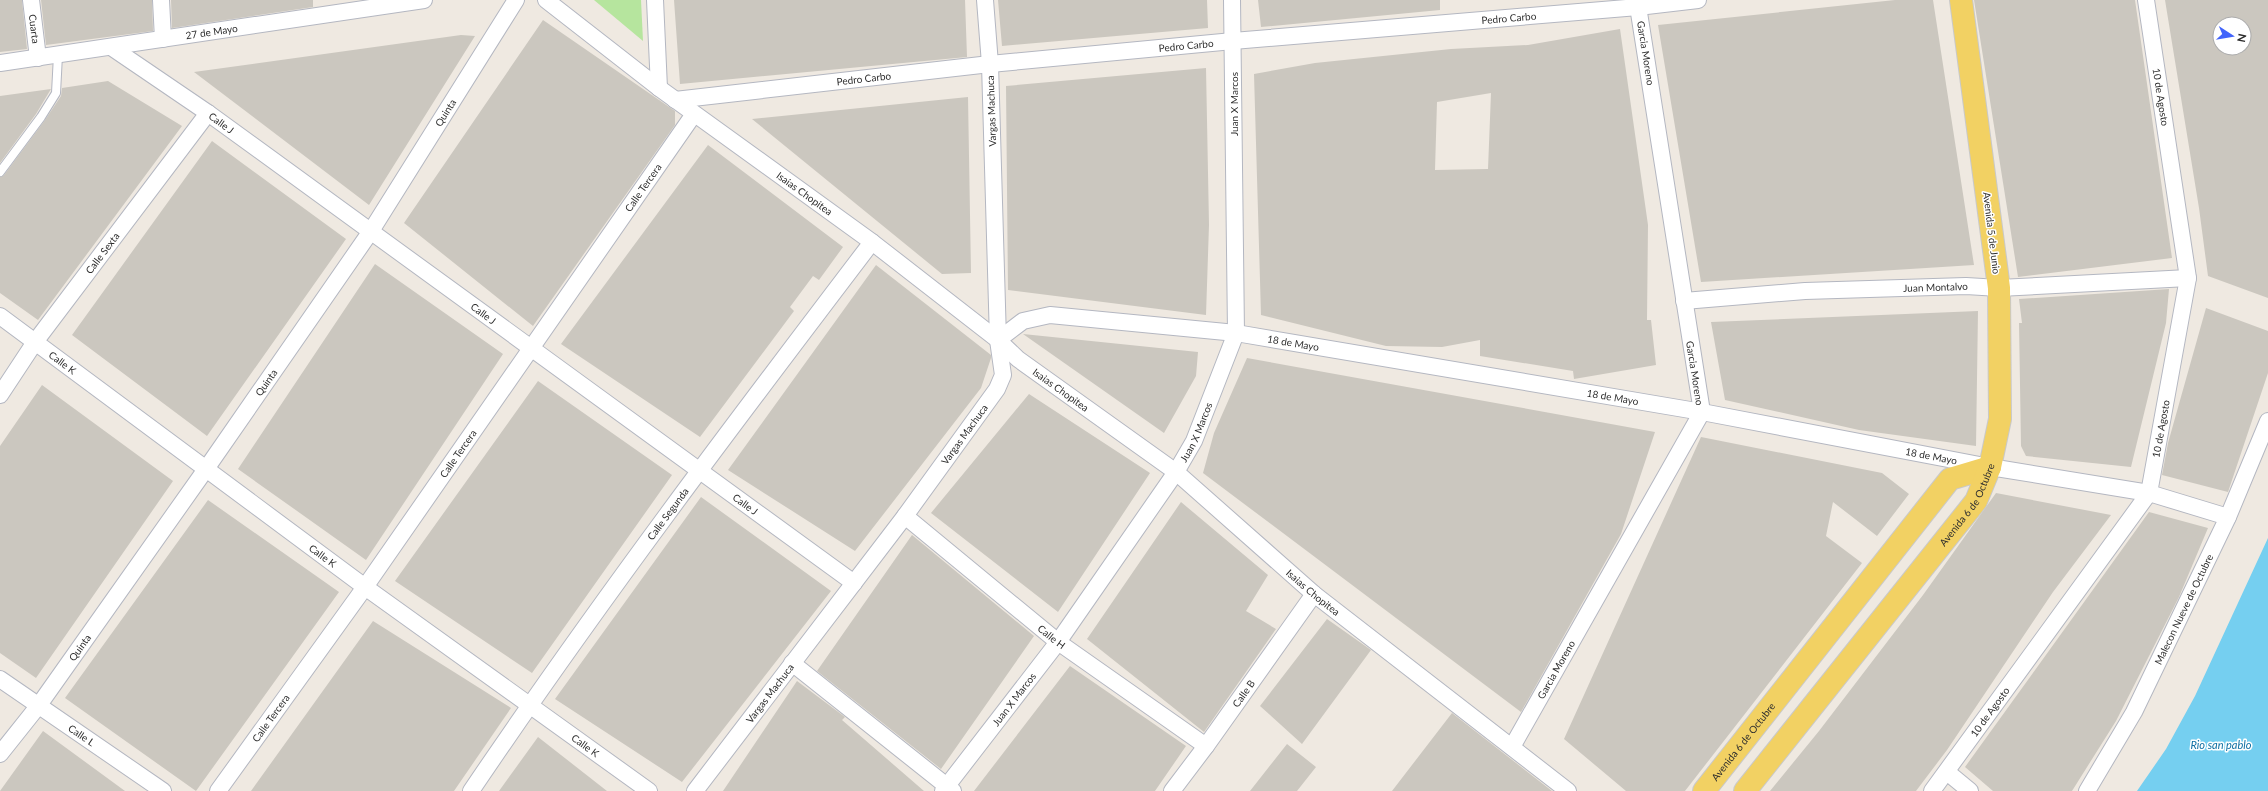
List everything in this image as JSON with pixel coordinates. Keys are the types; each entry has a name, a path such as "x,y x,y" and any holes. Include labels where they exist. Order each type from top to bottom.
{"main road":[{"name":"Avenida 5 de Junio","path":"1962,0 1999,288 2000,419 1990,467"},
{"name":"Avenida 6 de Octubre","path":"1704,791 1950,479 1990,467"},
{"name":"Avenida 6 de Octubre","path":"1745,791 1976,501 1990,467"}],"street":[{"name":"Cuarta","path":"31,0 38,58"},
{"path":"161,0 163,39"},
{"name":"27 de Mayo","path":"0,63 163,39 332,7 424,0"},
{"name":"Quinta","path":"0,754 39,705 206,469 371,230 516,0"},
{"name":"Isaias Chopitea","path":"546,0 675,100 872,242 998,340 1018,359 1176,472 1314,594 1568,791"},
{"path":"655,0 659,88"},
{"name":"Vargas Machuca","path":"694,791 905,516 997,389 1003,374 998,340 990,64 985,0"},
{"name":"Juan X Marcos","path":"948,789 1058,642 1176,472 1194,441 1236,333 1232,0"},
{"name":"Pedro Carbo","path":"675,100 990,64 1638,4 1698,0"},
{"name":"10 de Agosto","path":"1932,791 2149,493 2188,278 2146,0"},
{"name":"Garcia Moreno","path":"1512,747 1702,412 1638,4"},
{"name":"Calle J","path":"111,47 208,113 371,230 854,583"},
{"name":"Calle Sexta","path":"0,395 35,342 208,113"},
{"name":"Calle Tercera","path":"218,791 365,587 694,114"},
{"name":"Calle Segunda","path":"471,791 529,705 699,469 872,242"},
{"name":"Juan Montalvo","path":"1684,301 1805,291 1966,286 1999,288 2188,278"},
{"name":"18 de Mayo","path":"998,340 1023,321 1050,315 1236,333 1702,412 1990,467 2149,493 2228,517"},
{"name":"Calle K","path":"0,316 365,587 649,791"},
{"name":"Malecon Nueve de Octubre","path":"2087,791 2134,712 2228,517 2268,421"},
{"name":"Calle H","path":"905,516 1058,642 1206,746"},
{"name":"Calle B","path":"1172,791 1206,746 1314,594"},
{"path":"792,664 948,789"},
{"name":"Calle L","path":"0,679 163,791"},
{"path":"1947,772 1970,791"}],"lane":[{"path":"0,172 42,117 56,93 58,55"}],"green space":[{"path":"594,0 641,0 643,41"}],"water":[{"name":"Rio san pablo","path":"2268,538 2268,791 2137,791 2166,749 2195,696"}],"building":[{"path":"0,0 22,0 27,49 0,52"},
{"path":"41,0 152,0 153,31 46,45"},
{"path":"171,0 313,0 313,7 172,28"},
{"path":"674,0 965,0 967,57 680,84"},
{"path":"998,0 1207,0 1208,28 1002,46"},
{"path":"1258,0 1440,0 1440,10 1261,27"},
{"path":"1895,0 1933,0 1974,265 1701,282 1658,25"},
{"path":"1974,0 2135,0 2172,258 2018,277"},
{"path":"2165,0 2268,0 2268,298 2208,276 2199,208"},
{"path":"543,20 675,111 675,125 533,326 404,223"},
{"path":"1620,29 1648,225 1647,320 1651,320 1656,365 1574,379 1573,371 1480,356 1480,340 1442,347 1386,346 1261,315 1254,74 1315,63 1451,49 1528,45","holes":["1491,93 1488,169 1435,170 1437,102"]},
{"path":"461,35 475,36 369,205 194,72"},
{"path":"1206,68 1209,225 1206,315 1008,290 1006,86"},
{"path":"108,81 182,126 38,320 0,293 0,177 4,175 45,120 61,96 62,88"},
{"path":"51,89 36,114 0,163 0,96"},
{"path":"968,97 971,273 942,274 752,119"},
{"path":"212,141 346,239 207,436 72,335"},
{"path":"708,145 843,247 819,280 813,276 790,307 794,311 700,437 561,344"},
{"path":"375,264 503,354 366,560 238,469"},
{"path":"876,265 991,355 991,358 981,388 855,551 728,470"},
{"path":"2169,289 2166,323 2131,467 2026,456 2021,446 2019,323 2022,323 2019,299"},
{"path":"2206,308 2268,331 2268,373 2228,492 2162,475 2168,443"},
{"path":"1978,311 1976,446 1859,430 1725,400 1711,322"},
{"path":"1023,334 1198,352 1196,376 1164,433"},
{"path":"1247,358 1655,432 1621,534 1521,712 1203,473 1214,433"},
{"path":"538,381 672,475 532,673 395,581"},
{"path":"42,385 173,481 36,678 0,653 0,446"},
{"path":"1029,394 1150,473 1058,612 931,513"},
{"path":"1701,437 1882,473 1909,494 1877,536 1833,502 1826,536 1862,563 1685,791 1626,791 1564,739"},
{"path":"1996,493 2111,515 2053,592 1947,750 1916,791 1770,791 1819,731 1923,595"},
{"path":"701,497 831,591 682,782 555,699"},
{"path":"208,500 339,592 196,791 65,698"},
{"path":"1181,502 1268,575 1246,611 1276,629 1204,732 1087,639"},
{"path":"2149,512 2208,528 2179,597 2116,721 2072,791 1993,791 1965,767"},
{"path":"912,535 1034,636 941,769 817,671"},
{"path":"1327,619 1371,650 1302,744 1260,706"},
{"path":"373,621 511,708 454,791 251,791"},
{"path":"1070,666 1186,746 1155,791 974,791"},
{"path":"797,681 845,717 842,720 924,791 723,791"},
{"path":"1452,713 1552,791 1392,791"},
{"path":"43,731 125,791 0,791"},
{"path":"538,737 607,791 499,791"},
{"path":"1287,744 1316,767 1297,791 1250,791"}]}
